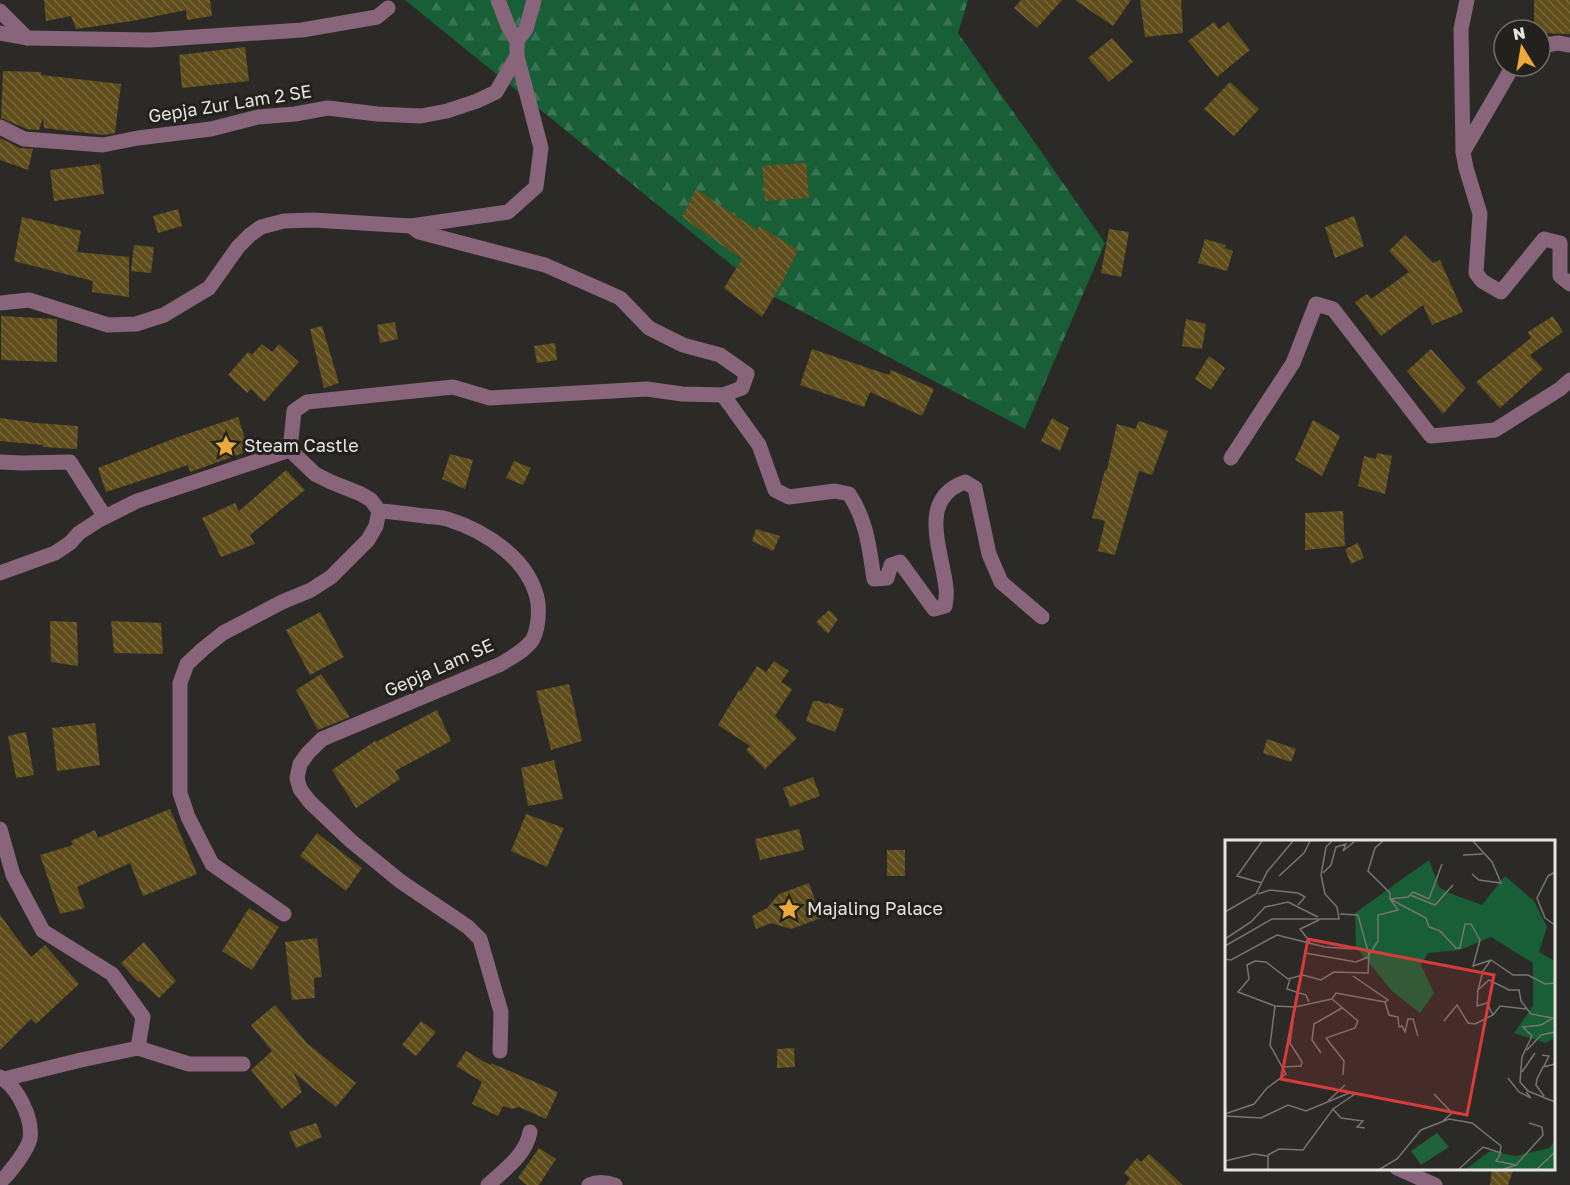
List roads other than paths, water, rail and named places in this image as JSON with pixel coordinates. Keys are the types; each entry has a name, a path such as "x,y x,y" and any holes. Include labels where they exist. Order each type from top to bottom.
{"street":[{"path":"0,303 29,300 108,325 136,324 164,315 209,288 238,247 261,227 284,221 313,220 411,226 508,212 536,187 541,148 517,49 498,0"},
{"name":"Gepja Zur Lam 2 SE","path":"0,127 24,139 103,145 211,129 258,117 328,108 421,116 447,111 496,92 526,29 534,0"},
{"path":"1467,0 1461,29 1463,152 1480,214 1476,273 1482,281 1501,292 1545,238 1560,243 1560,276 1570,284"},
{"path":"0,33 27,38 150,40 302,30 377,17 387,8"},
{"path":"0,11 27,38"},
{"path":"1552,44 1570,45"},
{"path":"1463,152 1506,78"},
{"path":"290,450 294,411 307,402 453,387 490,398 647,389 682,394 723,395 742,388 747,374 720,355 682,345 649,328 620,298 545,265 420,232 411,226"},
{"path":"1231,458 1293,363 1316,304 1333,309 1431,436 1495,430 1560,390 1570,380"},
{"path":"723,395 759,445 775,490 789,497 835,491 849,494 859,509 866,533 874,579 887,578 891,565 900,562 934,609 945,606 947,591 935,520 941,498 954,486 965,482 975,488 989,554 1001,582 1042,617"},
{"path":"284,914 212,864 188,817 180,793 180,683 187,664 203,649 223,633 282,602 311,590 330,577 368,540 376,526 379,511 371,500 315,474 290,450"},
{"path":"0,573 55,553 70,543 79,533 137,501 290,450"},
{"path":"0,462 22,464 69,462 105,517"},
{"name":"Gepja Lam SE","path":"379,511 446,519 471,528 494,542 513,557 529,577 536,592 539,611 537,625 532,639 521,651 501,664 322,739 300,764 297,778 300,789 310,802 351,841 400,881 468,927 480,939 501,1012 500,1051"},
{"path":"0,829 13,875 43,931 112,974 142,1017 138,1048"},
{"path":"2,1078 138,1048 189,1064 243,1064"},
{"path":"0,1182 8,1175 30,1140 29,1118 19,1096 2,1078"},
{"path":"488,1185 523,1150 530,1132"},
{"path":"1401,1170 1435,1185"},
{"path":"589,1185 606,1182 615,1185"}],"place":[{"name":"Steam Castle","path":"226,446"},
{"name":"Majaling Palace","path":"789,909"}]}
